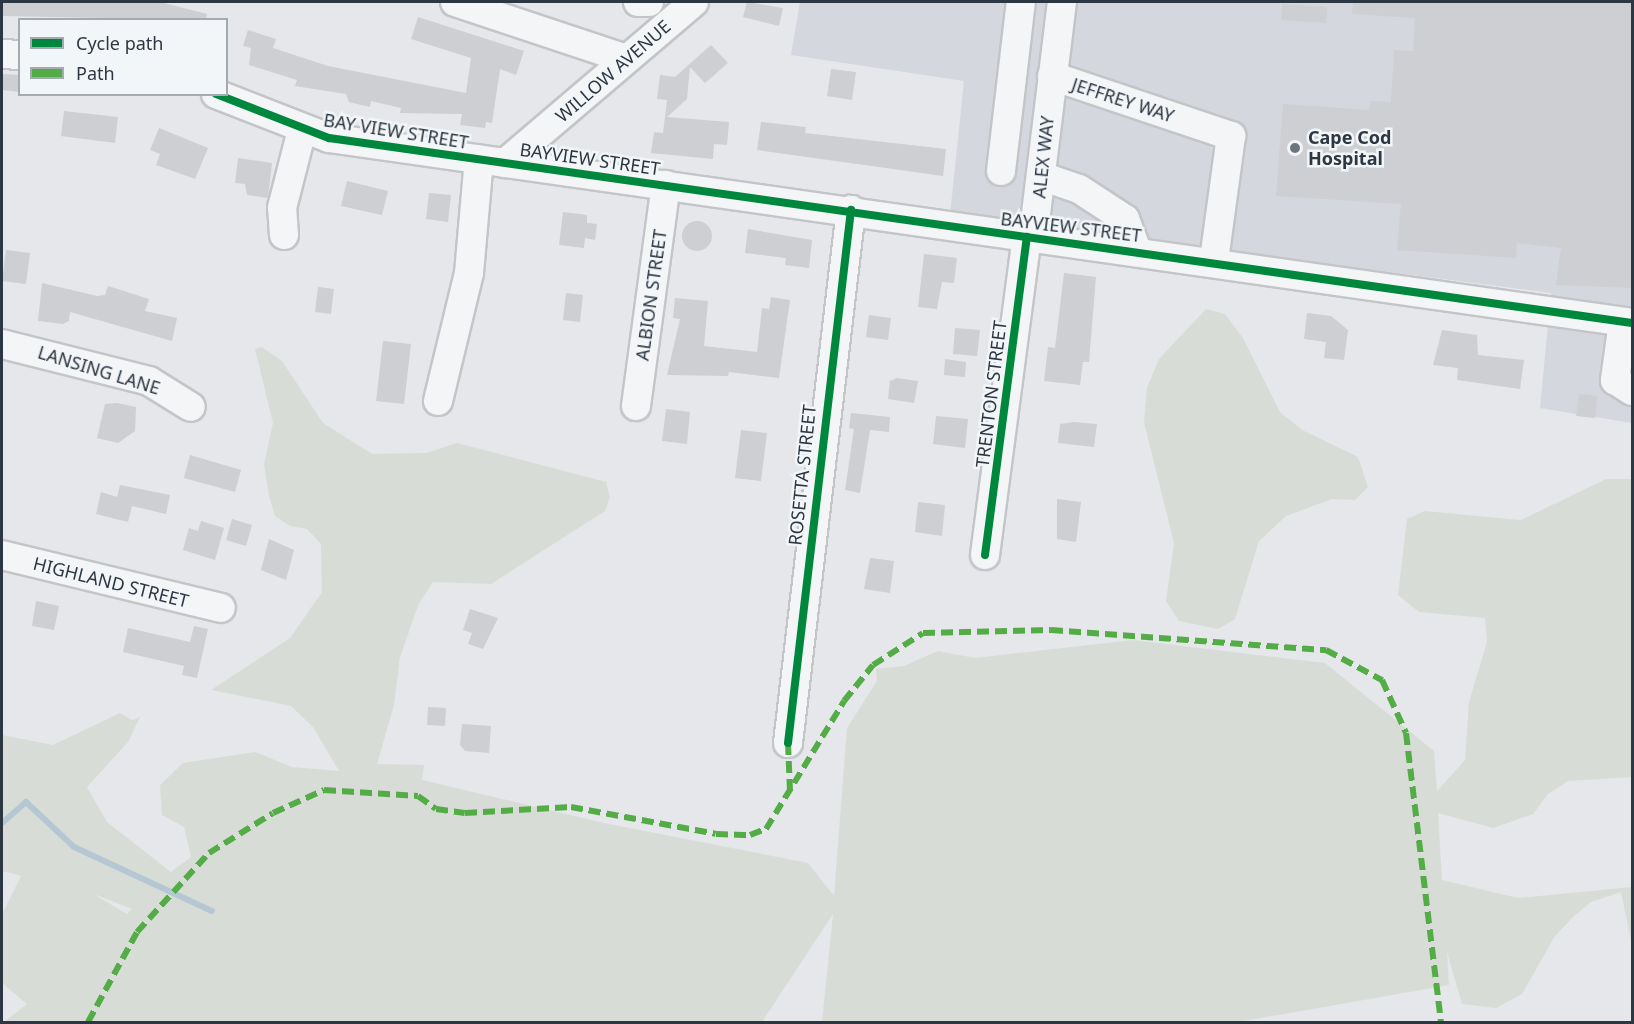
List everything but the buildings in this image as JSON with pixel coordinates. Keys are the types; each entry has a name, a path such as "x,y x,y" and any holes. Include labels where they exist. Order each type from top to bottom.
{"street":[{"path":"455,2 500,9 626,59"},
{"path":"638,2 649,2"},
{"name":"WILLOW AVENUE","path":"492,161 626,59 694,2"},
{"path":"1001,171 1021,2"},
{"name":"JEFFREY WAY","path":"1062,2 1052,76 1231,136 1214,260"},
{"path":"2,54 18,55"},
{"name":"ALEX WAY","path":"1030,237 1041,176 1052,76"},
{"name":"BAY VIEW STREET","path":"221,96 302,130 492,161"},
{"path":"284,235 282,208 302,130"},
{"path":"438,401 469,273 492,161"},
{"name":"BAYVIEW STREET","path":"492,161 1030,237 1214,260 1628,323"},
{"path":"1041,176 1079,189 1125,219 1137,251"},
{"name":"ALBION STREET","path":"636,406 666,185"},
{"name":"ROSETTA STREET","path":"788,743 851,210"},
{"name":"TRENTON STREET","path":"985,555 1030,237"},
{"path":"1628,323 1615,380 1632,391"},
{"name":"LANSING LANE","path":"2,344 149,381 191,407"},
{"name":"HIGHLAND STREET","path":"2,555 221,608"}],"shaded area":[{"name":"Cape Cod Hospital","path":"800,2 1632,2 1632,423 1540,408 1551,293 950,215 964,81 791,55"},
{"path":"1206,309 1225,314 1243,338 1280,412 1302,430 1358,457 1368,487 1355,500 1332,499 1286,516 1259,541 1235,619 1218,629 1179,621 1166,601 1174,543 1144,422 1147,388 1159,359"},
{"path":"262,347 282,361 323,423 372,454 426,453 457,443 606,482 610,497 605,511 491,584 433,582 419,603 400,657 394,705 377,764 424,765 422,780 604,823 808,863 834,896 847,728 877,681 876,669 904,666 938,651 975,658 1133,640 1325,663 1434,751 1437,791 1465,760 1469,702 1487,642 1485,618 1419,612 1398,595 1407,519 1425,511 1521,520 1606,479 1632,479 1632,777 1568,781 1548,794 1533,814 1493,828 1438,813 1442,880 1518,898 1632,887 1632,945 1621,892 1591,902 1573,917 1555,936 1522,994 1496,1008 1462,1004 1447,952 1449,985 1238,1022 822,1022 833,914 762,1022 4,1022 27,1004 2,983 2,914 21,876 2,871 2,735 53,745 120,713 132,720 140,717 128,742 87,787 107,822 171,872 191,857 184,827 162,815 160,785 183,763 255,752 292,767 339,771 313,727 291,706 211,690 290,638 322,592 321,544 307,529 290,526 275,516 269,496 264,464 273,423 255,349","holes":["95,895 132,909 127,914"]}],"waterway":[{"path":"2,823 26,802 74,847 212,911"}],"marked path":[{"path":"88,1022 137,932 209,853 273,813 324,790 418,796 436,809 465,813 571,807 716,834 750,835 766,829 844,701 873,665 923,633 1051,630 1326,650 1382,680 1406,733 1441,1022"},
{"path":"788,743 790,791"}],"cycle path":[{"path":"221,96 329,138 1632,323"},
{"path":"788,743 851,210"},
{"path":"985,555 1027,237"}],"place":[{"name":"Cape Cod Hospital","path":"1295,148"}]}
